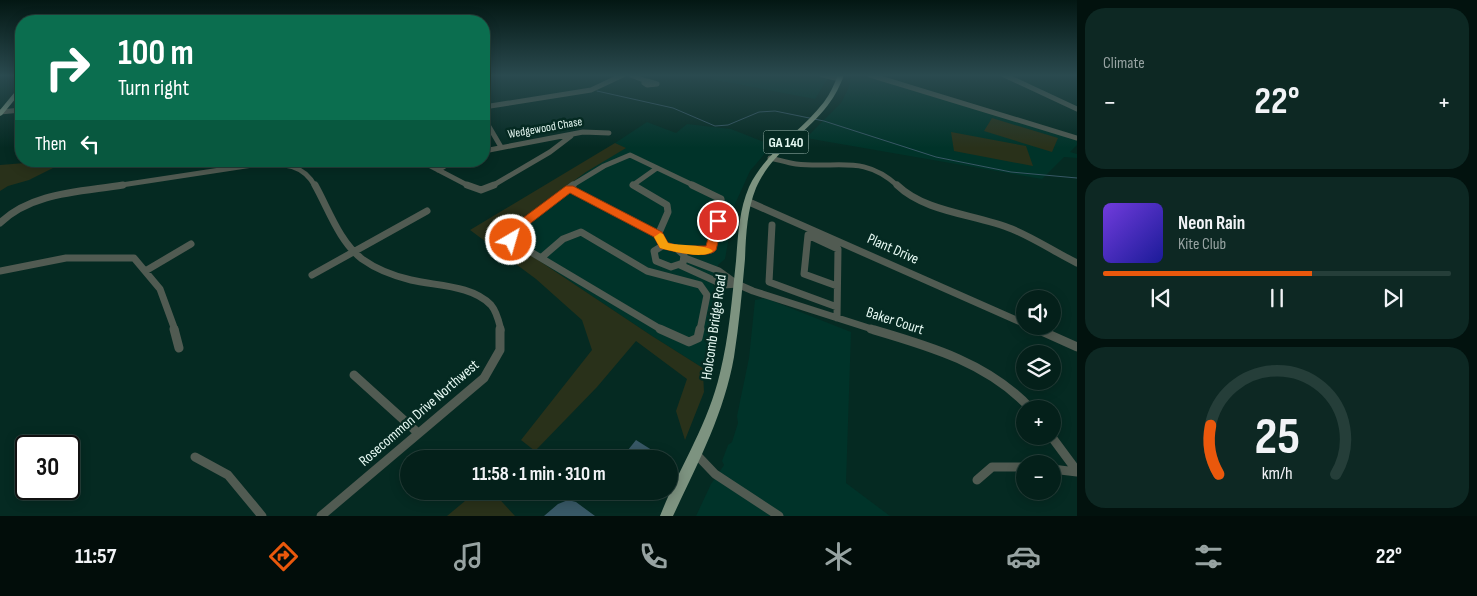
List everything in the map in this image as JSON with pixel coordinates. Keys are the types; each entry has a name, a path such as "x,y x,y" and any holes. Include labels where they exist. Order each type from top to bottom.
{"main road":[{"path":"1,113 12,99"},
{"name":"Holcomb Bridge Road","path":"666,516 711,420 722,388 748,202 757,179 770,158 830,99"}],"street":[{"path":"490,106 534,99"},
{"path":"949,99 1077,138"},
{"path":"1054,99 1077,110"},
{"path":"1,113 15,111"},
{"path":"490,129 500,147"},
{"name":"Wedgewood Chase","path":"490,150 592,131 610,133"},
{"path":"432,167 472,188 481,190 491,187 550,152 570,136"},
{"path":"541,258 563,239 581,232 647,271 700,285 707,295 698,338 689,342 672,336 541,258 511,240 510,236 515,229 570,188 625,156 630,155 721,199 722,207 711,250 680,250 664,246 654,251 656,261 647,271"},
{"path":"770,158 797,164 863,165 886,175 905,193 956,214 980,218 1012,228 1077,263"},
{"name":"Rosecommon Drive Northwest","path":"0,223 7,215 33,202 47,198 240,167"},
{"name":"Rosecommon Drive Northwest","path":"297,167 312,181 339,234 355,252 378,268 393,274 479,298 489,304 501,328 503,342 495,364 484,378 417,432 321,516"},
{"path":"438,170 443,167"},
{"path":"657,168 633,185 667,205 668,212 658,235"},
{"path":"570,188 658,235 664,246"},
{"name":"Plant Drive","path":"748,202 1016,320"},
{"path":"312,275 427,211"},
{"path":"772,225 769,282 837,307"},
{"path":"837,286 804,274 808,234 838,249 837,318"},
{"path":"147,270 191,244"},
{"path":"680,250 683,262"},
{"path":"0,271 54,258 78,256 134,258 147,270 160,288 171,312 179,348"},
{"name":"Baker Court","path":"656,261 671,267 683,262 724,285 737,284 930,348 984,372 1024,400"},
{"path":"1051,335 1077,347"},
{"path":"354,375 417,432"},
{"path":"1058,445 1077,472"},
{"path":"695,452 715,474 779,516"},
{"path":"195,457 228,475 262,516"},
{"path":"977,480 992,467 1016,466"},
{"path":"1061,470 1077,472"}],"shaded area":[{"path":"843,99 945,99 1077,139 1077,145 1070,152 1077,154 1077,158 1064,157 1042,179 806,138"},
{"path":"992,118 1058,138 1052,152 984,131"},
{"path":"647,122 676,133 687,124 731,129 772,145 750,171 735,204 725,259 718,265 713,286 719,294 706,370 508,240 510,228 586,172 625,148 615,143"},
{"path":"951,132 1026,146 1033,166 954,151"},
{"path":"615,143 626,148 586,172 510,228 508,240 706,370 703,374 704,392 685,440 676,411 687,379 636,341 597,387 536,450 521,440 592,350 582,320 536,279 470,230"},
{"path":"15,164 15,167 53,168 0,191 0,165"},
{"path":"765,298 851,332 846,483 890,516 696,516 711,484 724,465 722,461 728,445 732,442 738,423 737,416 749,358 755,300"},
{"path":"466,500 500,500 515,516 447,516"}],"water":[{"path":"636,440 652,450 628,450"},
{"path":"568,500 576,502 595,516 544,516 558,504"}],"waterway":[{"path":"633,99 673,108 715,126 728,125 759,112 775,111 824,121 936,157 1011,172 1077,178"}],"slow traffic":[{"path":"660,237 664,246 672,246 680,250 707,251"}],"route":[{"path":"511,240 510,236 515,229 570,188 585,198 658,235 664,246 672,246 680,250 704,252 711,250 718,221"}]}
